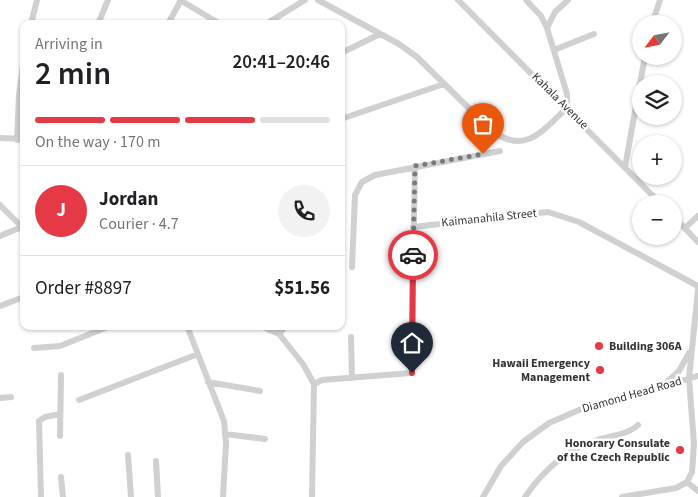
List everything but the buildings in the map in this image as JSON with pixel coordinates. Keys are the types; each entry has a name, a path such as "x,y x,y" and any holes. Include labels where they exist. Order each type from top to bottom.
{"street":[{"path":"32,20 37,0"},
{"path":"100,20 108,0"},
{"path":"170,20 181,0 214,20"},
{"path":"272,20 305,0"},
{"path":"318,0 417,57 491,130 503,140 516,142 529,140 540,133 567,108 567,94 547,28 541,16 526,0"},
{"name":"Kahala Avenue","path":"459,0 652,195"},
{"path":"547,28 555,12 568,0"},
{"path":"655,15 660,0"},
{"path":"345,51 380,34"},
{"path":"554,50 594,34"},
{"path":"625,167 644,65"},
{"path":"345,117 444,84"},
{"path":"20,88 20,118"},
{"path":"0,138 20,140"},
{"path":"352,267 354,202 358,188 368,177 415,166 500,151"},
{"path":"314,384 322,380 412,373 415,166"},
{"path":"0,205 20,223"},
{"name":"Kaimanahila Street","path":"413,227 548,212 579,222 698,288"},
{"path":"685,228 698,216"},
{"path":"682,225 698,242"},
{"path":"0,236 20,227"},
{"path":"622,497 634,494 653,495 676,488 687,482 693,468 696,432 689,378 698,288"},
{"path":"0,306 20,298"},
{"path":"34,348 60,346 100,330"},
{"path":"189,330 224,421 223,497"},
{"path":"270,330 279,334 303,364 314,384 312,497"},
{"path":"279,334 282,330"},
{"path":"351,338 352,378"},
{"path":"663,385 679,371 691,350"},
{"path":"79,400 198,354"},
{"path":"60,436 61,375"},
{"name":"Diamond Head Road","path":"483,497 501,466 523,442 549,423 586,407 698,376"},
{"path":"208,382 260,391"},
{"path":"0,398 10,397"},
{"path":"41,497 39,421 45,417 60,414"},
{"path":"525,497 536,481 564,456 592,442 630,431 638,425"},
{"path":"225,434 265,439"},
{"path":"128,455 131,497"},
{"path":"156,461 158,497"},
{"path":"61,477 62,497"},
{"path":"687,482 698,492"}],"way so far":[{"path":"413,255 415,166 483,154"}],"place":[{"name":"Building 306A","path":"599,346"},
{"name":"Hawaii Emergency Management","path":"600,370"},
{"name":"Honorary Consulate of the Czech Republic","path":"680,450"}],"route":[{"path":"412,373 413,255"}]}
